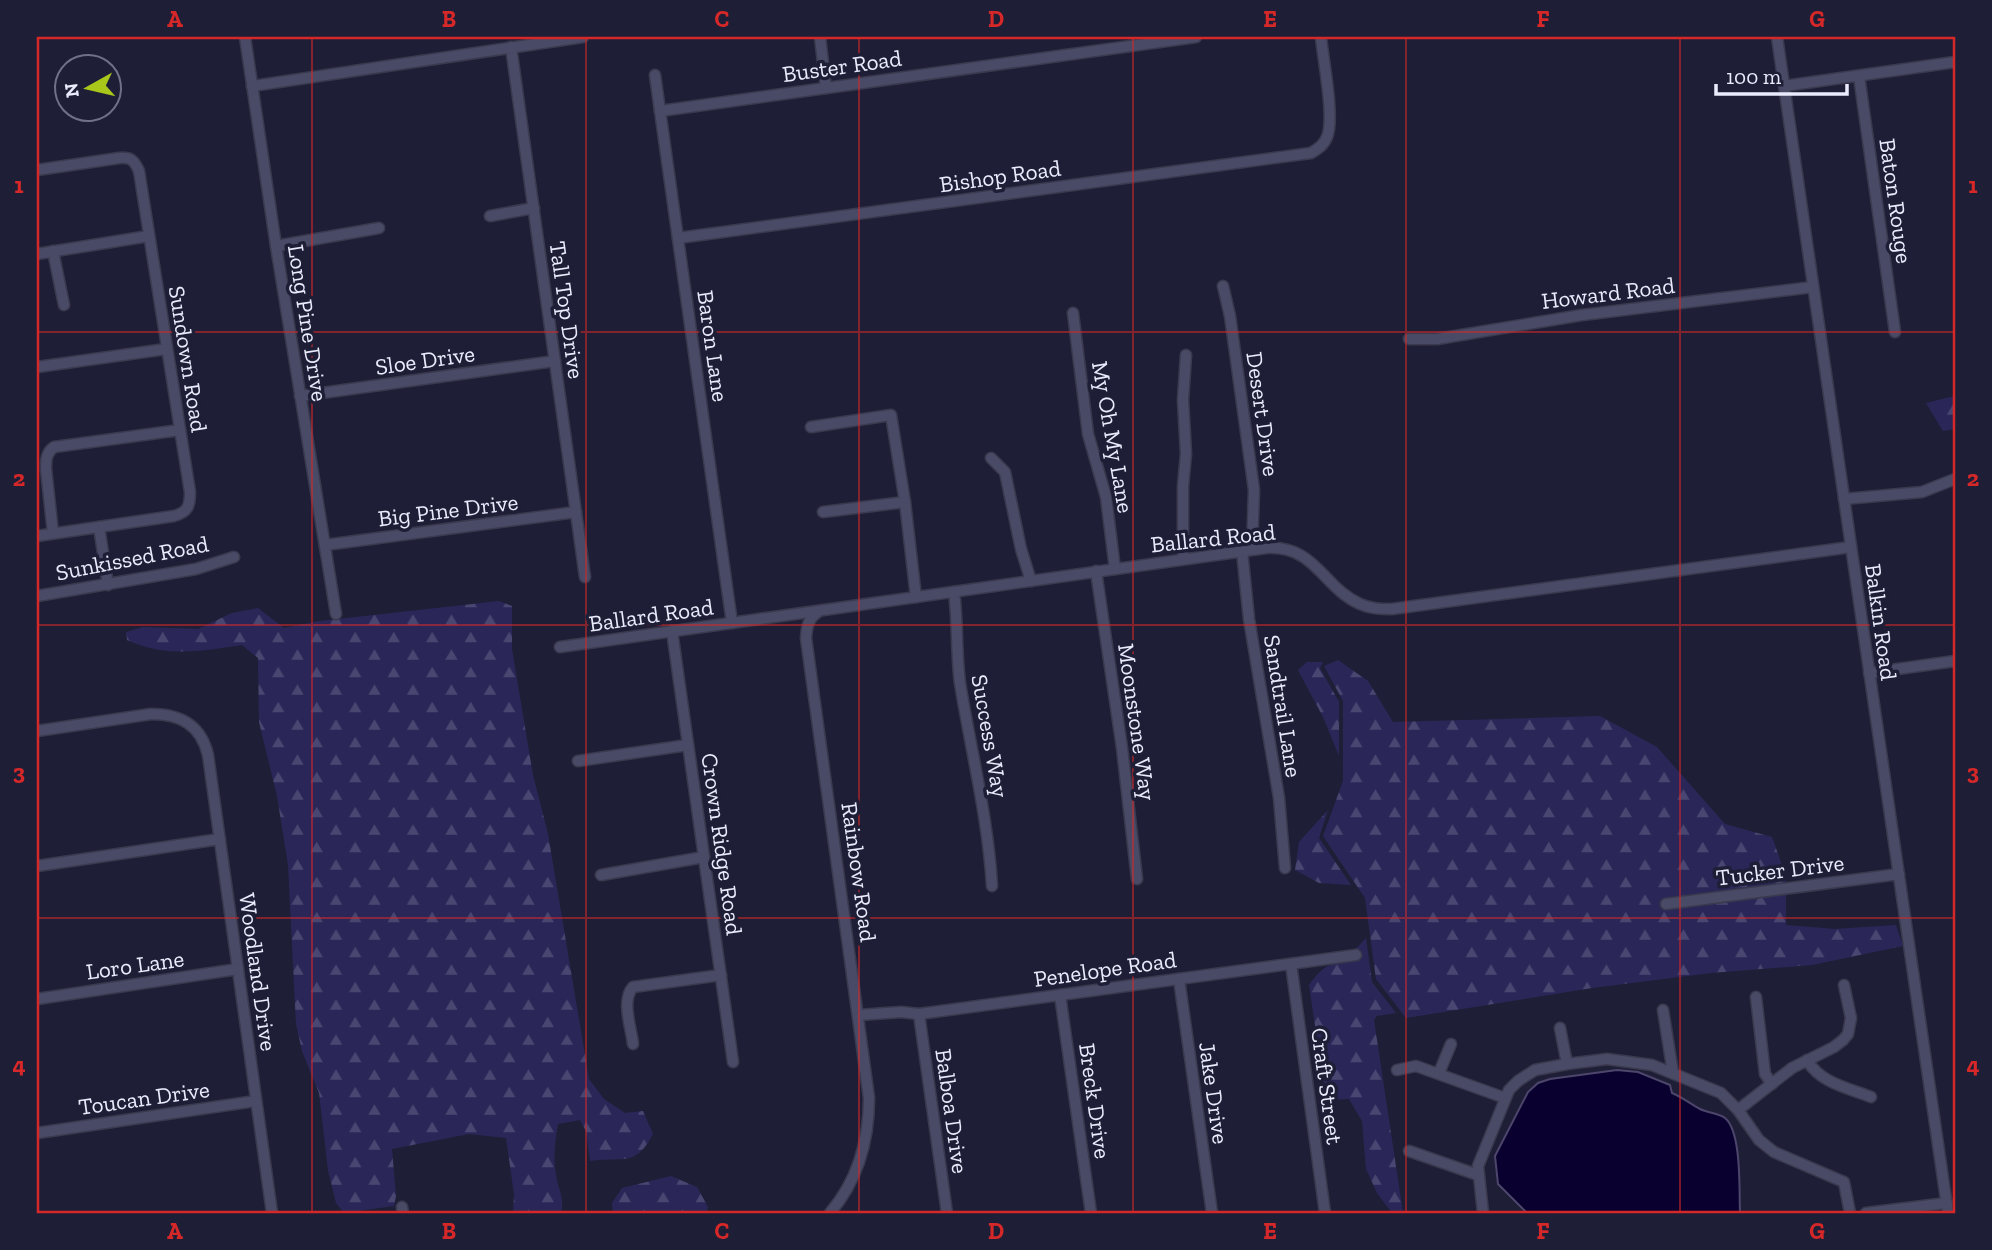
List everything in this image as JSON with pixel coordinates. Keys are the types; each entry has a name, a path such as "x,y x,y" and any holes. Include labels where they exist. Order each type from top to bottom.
{"street":[{"name":"Long Pine Drive","path":"245,37 336,614"},
{"path":"251,86 583,37"},
{"path":"820,37 826,88"},
{"name":"Buster Road","path":"660,111 1196,37"},
{"name":"Bishop Road","path":"678,238 1311,153 1324,144 1330,120 1321,37"},
{"name":"Balkin Road","path":"1777,37 1947,1208"},
{"name":"Tall Top Drive","path":"511,47 585,577"},
{"path":"1784,86 1955,62"},
{"name":"Baron Lane","path":"655,75 732,623"},
{"name":"Baton Rouge","path":"1859,76 1895,332"},
{"name":"Sundown Road","path":"37,170 129,158 135,161 139,171 190,492 189,508 174,516 37,536"},
{"path":"490,216 534,208"},
{"path":"276,246 379,229"},
{"path":"37,254 149,236"},
{"path":"52,251 64,305"},
{"name":"Desert Drive","path":"1223,286 1230,316 1254,490 1247,550"},
{"name":"Howard Road","path":"1409,339 1437,339 1582,315 1813,287"},
{"name":"My Oh My Lane","path":"1073,313 1088,434 1106,497 1115,569"},
{"path":"37,366 166,349"},
{"path":"1183,559 1183,400 1186,355"},
{"name":"Sloe Drive","path":"300,396 555,361"},
{"path":"811,427 891,415 916,597"},
{"path":"54,533 46,459 54,447 180,430"},
{"path":"991,458 1005,472 1021,549 1031,581"},
{"path":"1844,499 1922,492 1955,479"},
{"path":"823,512 905,502"},
{"name":"Big Pine Drive","path":"324,545 576,512"},
{"path":"99,527 108,585"},
{"name":"Ballard Road","path":"560,647 1279,547 1296,551 1310,560 1356,603 1376,609 1392,609 1851,547"},
{"name":"Sandtrail Lane","path":"1247,550 1249,619 1279,798 1285,868"},
{"name":"Sunkissed Road","path":"37,596 196,569 234,556"},
{"name":"Moonstone Way","path":"1096,572 1122,748 1137,879"},
{"name":"Success Way","path":"954,592 958,624 959,677 986,825 992,886"},
{"name":"Rainbow Road","path":"820,611 812,616 807,626 806,638 869,1098 865,1144 854,1176 830,1213"},
{"name":"Crown Ridge Road","path":"672,632 733,1062"},
{"path":"1869,673 1955,660"},
{"name":"Woodland Drive","path":"37,731 166,714 187,721 202,737 208,755 272,1213"},
{"path":"578,761 688,745"},
{"path":"37,866 220,839"},
{"path":"601,875 704,857"},
{"name":"Tucker Drive","path":"1666,904 1899,874"},
{"name":"Penelope Road","path":"859,1015 901,1012 919,1014 1356,955"},
{"name":"Craft Street","path":"1291,964 1325,1213"},
{"name":"Loro Lane","path":"37,999 238,969"},
{"path":"633,1044 627,1002 630,990 640,985 721,975"},
{"name":"Jake Drive","path":"1179,979 1212,1213"},
{"path":"1738,1110 1792,1068 1834,1047 1848,1034 1851,1018 1844,985"},
{"name":"Breck Drive","path":"1060,995 1091,1213"},
{"path":"1756,997 1765,1074 1772,1084"},
{"path":"1663,1010 1673,1073"},
{"name":"Balboa Drive","path":"919,1014 947,1213"},
{"path":"1560,1028 1567,1064"},
{"path":"1439,1073 1451,1044"},
{"path":"1483,1213 1478,1166 1505,1098 1518,1080 1527,1073 1607,1059 1651,1065 1721,1093 1738,1110 1759,1140 1774,1152 1844,1182 1850,1213"},
{"path":"1807,1060 1813,1072 1825,1079 1871,1097"},
{"path":"1397,1069 1416,1066 1505,1098"},
{"name":"Toucan Drive","path":"37,1133 256,1101"},
{"path":"1409,1151 1478,1175"},
{"path":"1866,1213 1947,1208"}],"green space":[{"path":"1955,396 1955,429 1943,431 1926,403"},
{"path":"499,601 512,606 512,649 533,775 548,834 589,1079 604,1099 625,1113 643,1111 653,1134 647,1145 634,1156 590,1161 586,1131 580,1120 558,1124 555,1162 562,1198 561,1213 513,1213 514,1194 506,1138 469,1134 392,1149 396,1196 394,1206 344,1213 336,1203 328,1170 319,1093 302,1051 296,1024 288,865 277,796 259,722 258,658 242,645 184,652 156,649 127,640 126,632 143,627 198,629 232,613 258,608 284,628 320,621"},
{"path":"1338,660 1368,681 1393,722 1600,716 1657,747 1725,824 1772,837 1786,876 1786,925 1835,929 1896,925 1903,946 1812,965 1711,973 1592,988 1406,1018 1376,979 1365,898 1323,836 1343,781 1343,701 1324,666"},
{"path":"1307,662 1323,662 1320,668 1339,702 1339,756 1323,717 1298,670"},
{"path":"1328,810 1319,838 1351,885 1319,883 1295,870 1299,842"},
{"path":"1366,938 1372,982 1396,1013 1377,1016 1374,1020 1403,1213 1392,1213 1377,1193 1366,1169 1362,1121 1349,1099 1326,1100 1309,985 1331,964 1362,959 1361,950 1354,951"},
{"path":"671,1176 697,1187 708,1207 706,1213 613,1213 612,1203 622,1188"}],"shaded area":[{"path":"1617,1070 1638,1072 1670,1085 1672,1093 1700,1109 1725,1118 1737,1148 1740,1213 1527,1213 1498,1184 1495,1156 1528,1092 1538,1083 1550,1079"}]}
